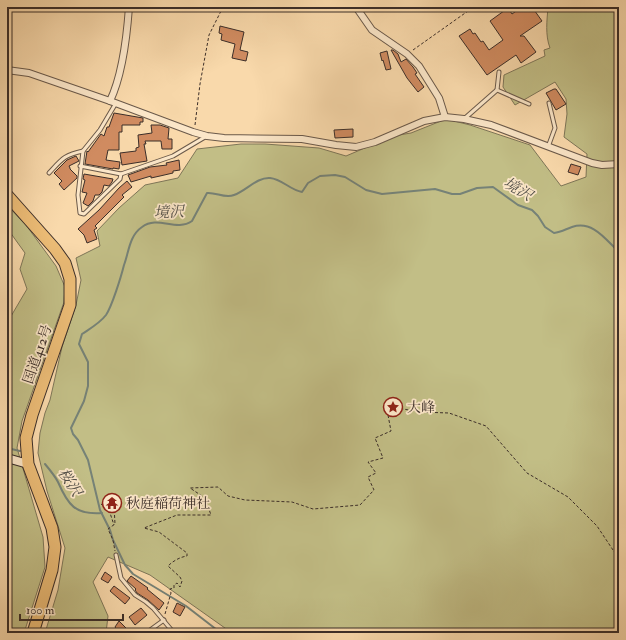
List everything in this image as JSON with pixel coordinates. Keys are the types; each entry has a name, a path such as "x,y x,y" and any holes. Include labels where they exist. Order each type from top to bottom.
{"highway":[{"name":"国道412号","path":"7,195 55,249 65,263 70,279 70,305 32,415 26,438 28,464 52,528 55,547 52,570 33,633"}],"street":[{"path":"113,102 119,76 129,7"},
{"path":"356,7 372,30 407,54 419,66 439,98 445,117"},
{"path":"7,70 29,73 207,136 224,138 302,139 336,145 356,146 375,142 424,121 445,117 464,119 491,125 592,163 602,165 619,164"},
{"path":"7,458 28,464"}],"lane":[{"path":"464,119 497,90 499,72"},
{"path":"497,90 529,104"},
{"path":"113,102 100,130 83,151 80,166 78,195 80,213 84,214 120,179 121,174"},
{"path":"548,147 555,128 549,104"},
{"path":"80,166 121,174 173,156 207,136"},
{"path":"50,173 63,158 83,151"},
{"path":"116,555 121,578 135,595 146,602 164,618 174,633"},
{"path":"146,633 164,618"}],"path":[{"path":"193,132 209,35 222,7"},
{"path":"466,7 468,11"},
{"path":"407,54 474,7"},
{"path":"164,618 171,593 170,589 174,588 174,585 177,583 180,587 182,581 180,577 168,566 182,556 187,556 188,553 159,532 144,528 178,515 211,515 205,498 190,488 218,487 228,496 245,500 292,502 313,509 360,505 374,490 368,477 376,473 368,462 383,458 375,438 391,431 388,415 393,407 419,412 450,413 486,426 527,473 568,497 598,526 619,559"},
{"path":"101,504 109,510 114,526"},
{"path":"114,505 116,522 114,526 108,529 113,540 116,555"}],"shaded area":[{"path":"548,7 619,7 619,633 232,633 150,575 108,557 93,582 108,616 106,633 45,633 58,590 65,548 47,491 38,453 40,433 50,400 62,347 76,305 81,280 76,258 100,246 97,231 119,208 145,185 178,178 197,149 241,144 265,144 319,148 346,156 393,136 411,133 446,119 470,125 530,145 561,186 586,177 587,154 564,137 567,114 566,99 555,82 515,105 503,87 504,75 545,56 544,50 550,48 547,33"},
{"path":"7,205 26,225 56,266 65,287 64,302 22,421 17,448 43,537 45,567 24,633 7,633 7,323 27,289 20,269 25,253 7,228"}],"building":[{"path":"522,7 532,7 542,21 520,36 524,36 536,52 521,63 516,55 487,75 459,36 470,29 473,34 475,33 481,42 483,41 489,50 503,40 490,21 508,8 512,14"},
{"path":"220,26 244,32 240,50 248,52 246,61 232,58 235,44 221,40 222,34 219,33"},
{"path":"391,50 398,54 401,62 406,59 417,73 415,74 424,87 418,92 407,78"},
{"path":"387,51 391,69 386,70 380,53"},
{"path":"556,89 566,104 556,110 546,93"},
{"path":"114,113 143,118 143,122 140,122 140,125 122,125 122,132 119,132 119,150 108,150 106,160 120,162 119,169 85,164 87,151 88,152 101,134 104,136"},
{"path":"151,125 160,125 169,128 168,139 172,139 172,149 162,149 161,141 145,141 146,144 144,144 147,161 122,165 120,153 136,151 136,148 139,147 138,135 152,133"},
{"path":"353,129 353,137 335,138 334,130"},
{"path":"76,156 79,161 69,166 77,178 64,190 59,184 62,181 54,173 67,160"},
{"path":"179,160 180,170 173,171 173,173 151,178 151,176 131,182 128,175 150,167 167,165 166,163"},
{"path":"571,164 581,167 578,175 568,172"},
{"path":"84,174 113,179 109,186 104,185 102,192 99,195 95,195 93,201 88,206 83,203 87,193 82,192 85,180 83,179"},
{"path":"127,181 132,187 122,195 124,197 95,226 97,228 94,230 97,239 87,243 84,235 78,229"},
{"path":"105,572 112,577 108,583 101,579"},
{"path":"131,576 148,588 147,589 164,603 159,610 137,593 135,590 136,589 127,581"},
{"path":"114,586 130,598 125,604 110,591"},
{"path":"177,603 185,607 180,616 173,612"},
{"path":"141,608 147,615 135,625 129,617"},
{"path":"119,621 128,630 125,633 114,633 117,630 115,627"}],"waterway":[{"name":"境沢","path":"221,633 186,606 133,574 125,565 100,510 88,460 71,428 84,401 88,386 88,362 79,344 82,334 106,315 119,284 130,244 134,235 142,227 154,223 180,225 192,221 207,193 231,196 265,178 278,180 302,192 308,183 320,176 335,175 345,177 366,190 382,194 435,189 452,194 460,194 477,188 493,187 518,205 532,210 545,227 554,233 572,227 586,226 598,232 619,252"},
{"name":"桜沢","path":"7,448 20,451"},
{"name":"桜沢","path":"45,464 55,478 65,497 74,507 85,512 102,513"}],"place":[{"name":"大峰","path":"393,407"},
{"name":"秋庭稲荷神社","path":"112,503"}]}
